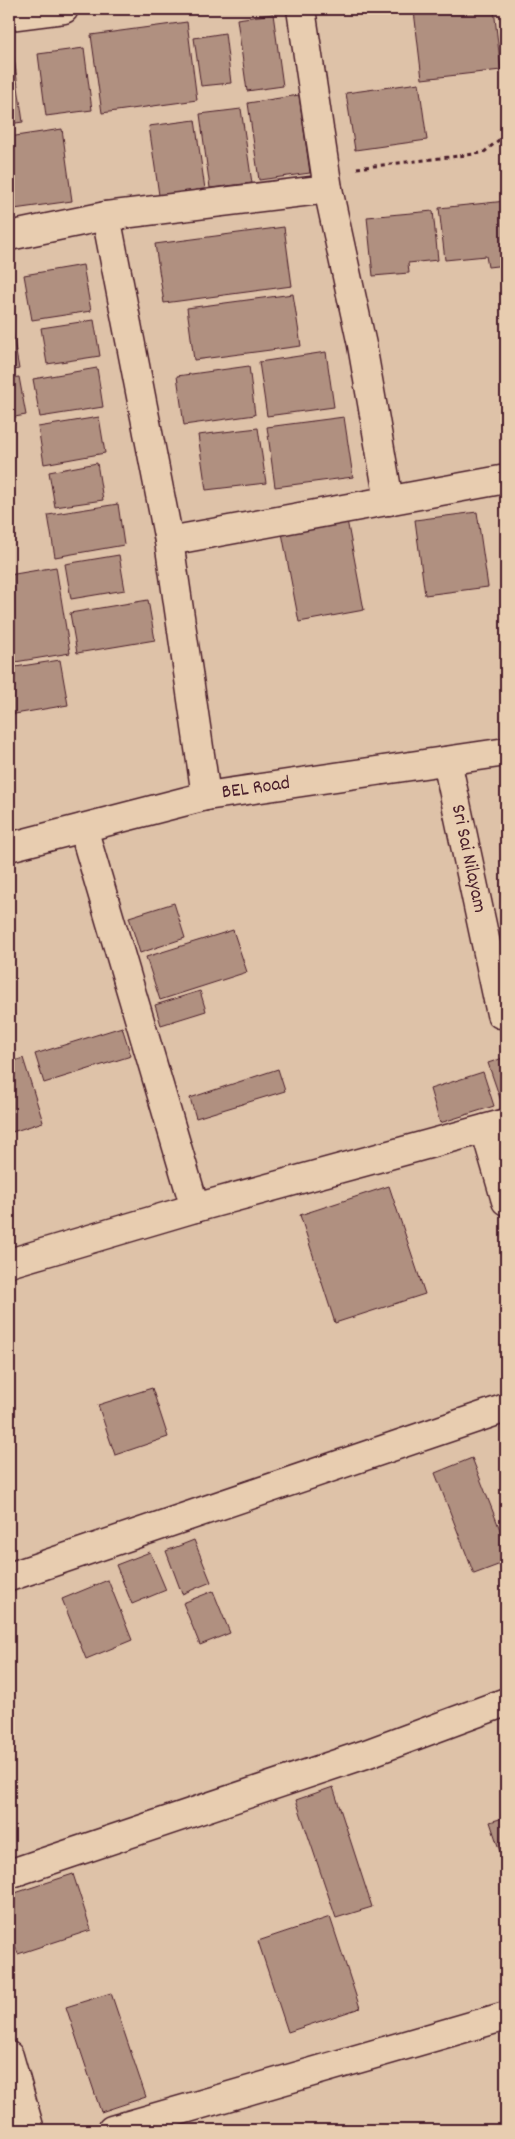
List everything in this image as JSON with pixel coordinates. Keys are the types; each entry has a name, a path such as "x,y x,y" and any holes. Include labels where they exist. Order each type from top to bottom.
{"street":[{"path":"9,16 64,9"},
{"path":"301,9 327,180 362,345 389,501"},
{"path":"9,236 106,216 327,180"},
{"path":"106,216 169,541 206,796"},
{"path":"169,541 506,479"},
{"name":"BEL Road","path":"9,848 206,796 506,752"},
{"name":"Sri Sai Nilayam","path":"447,761 501,1014"},
{"path":"83,828 195,1208"},
{"path":"9,1264 195,1208 496,1126 506,1202"},
{"path":"9,1577 506,1408"},
{"path":"9,1874 366,1754 506,1702"},
{"path":"112,2130 506,2016"},
{"path":"9,2056 30,2130"}],"path":[{"path":"327,180 483,153 500,139 506,138"}],"building":[{"path":"494,9 501,70 422,79 414,11"},
{"path":"273,14 283,86 247,91 237,19"},
{"path":"187,22 197,100 102,113 91,35"},
{"path":"225,33 231,83 201,86 194,38"},
{"path":"9,44 12,44 23,122 9,124"},
{"path":"84,48 92,110 46,116 38,54"},
{"path":"419,83 427,140 355,150 346,93"},
{"path":"299,95 310,173 259,180 248,103"},
{"path":"241,109 252,183 210,188 200,114"},
{"path":"195,120 205,189 159,195 149,126"},
{"path":"62,129 72,201 14,209 9,171 9,137"},
{"path":"506,201 506,265 488,267 486,256 445,260 439,208"},
{"path":"433,211 438,260 408,263 409,273 373,276 367,217"},
{"path":"284,227 292,286 164,303 155,244"},
{"path":"83,265 91,311 32,320 24,275"},
{"path":"293,294 301,346 194,360 187,308"},
{"path":"94,320 100,356 47,364 41,328"},
{"path":"9,329 12,329 19,369 9,371"},
{"path":"326,352 334,407 267,416 259,362"},
{"path":"249,366 255,415 184,425 177,376"},
{"path":"97,368 103,407 40,417 33,379"},
{"path":"19,377 26,415 9,418 9,378"},
{"path":"99,417 105,453 44,464 38,427"},
{"path":"344,417 353,477 275,487 267,427"},
{"path":"258,428 266,483 206,490 198,435"},
{"path":"97,463 103,500 55,507 49,472"},
{"path":"118,504 124,545 55,557 48,515"},
{"path":"477,512 488,587 425,595 415,520"},
{"path":"347,520 364,610 299,622 282,533"},
{"path":"119,555 125,590 71,599 65,564"},
{"path":"56,567 70,653 9,663 9,575"},
{"path":"148,600 155,640 77,653 70,613"},
{"path":"60,660 68,705 9,715 9,668"},
{"path":"174,903 185,938 140,953 129,917"},
{"path":"233,930 247,972 160,1000 146,957"},
{"path":"200,991 206,1011 161,1025 155,1005"},
{"path":"122,1027 131,1056 44,1083 35,1054"},
{"path":"506,1057 506,1103 502,1104 488,1063"},
{"path":"23,1058 43,1122 9,1133 9,1063"},
{"path":"278,1069 285,1091 196,1118 190,1098"},
{"path":"483,1072 494,1106 440,1123 430,1089"},
{"path":"389,1186 425,1294 335,1323 300,1215"},
{"path":"152,1388 168,1437 115,1455 98,1405"},
{"path":"472,1458 506,1545 506,1562 474,1574 435,1473"},
{"path":"194,1540 211,1582 182,1594 166,1551"},
{"path":"150,1552 166,1590 132,1604 116,1565"},
{"path":"108,1580 132,1640 86,1659 62,1599"},
{"path":"213,1591 230,1633 200,1645 183,1603"},
{"path":"333,1787 372,1907 336,1918 296,1800"},
{"path":"506,1817 506,1860 503,1861 490,1822"},
{"path":"73,1874 91,1930 18,1954 9,1927 9,1895"},
{"path":"330,1917 360,2008 288,2032 258,1941"},
{"path":"111,1993 146,2097 101,2112 66,2007"}]}
